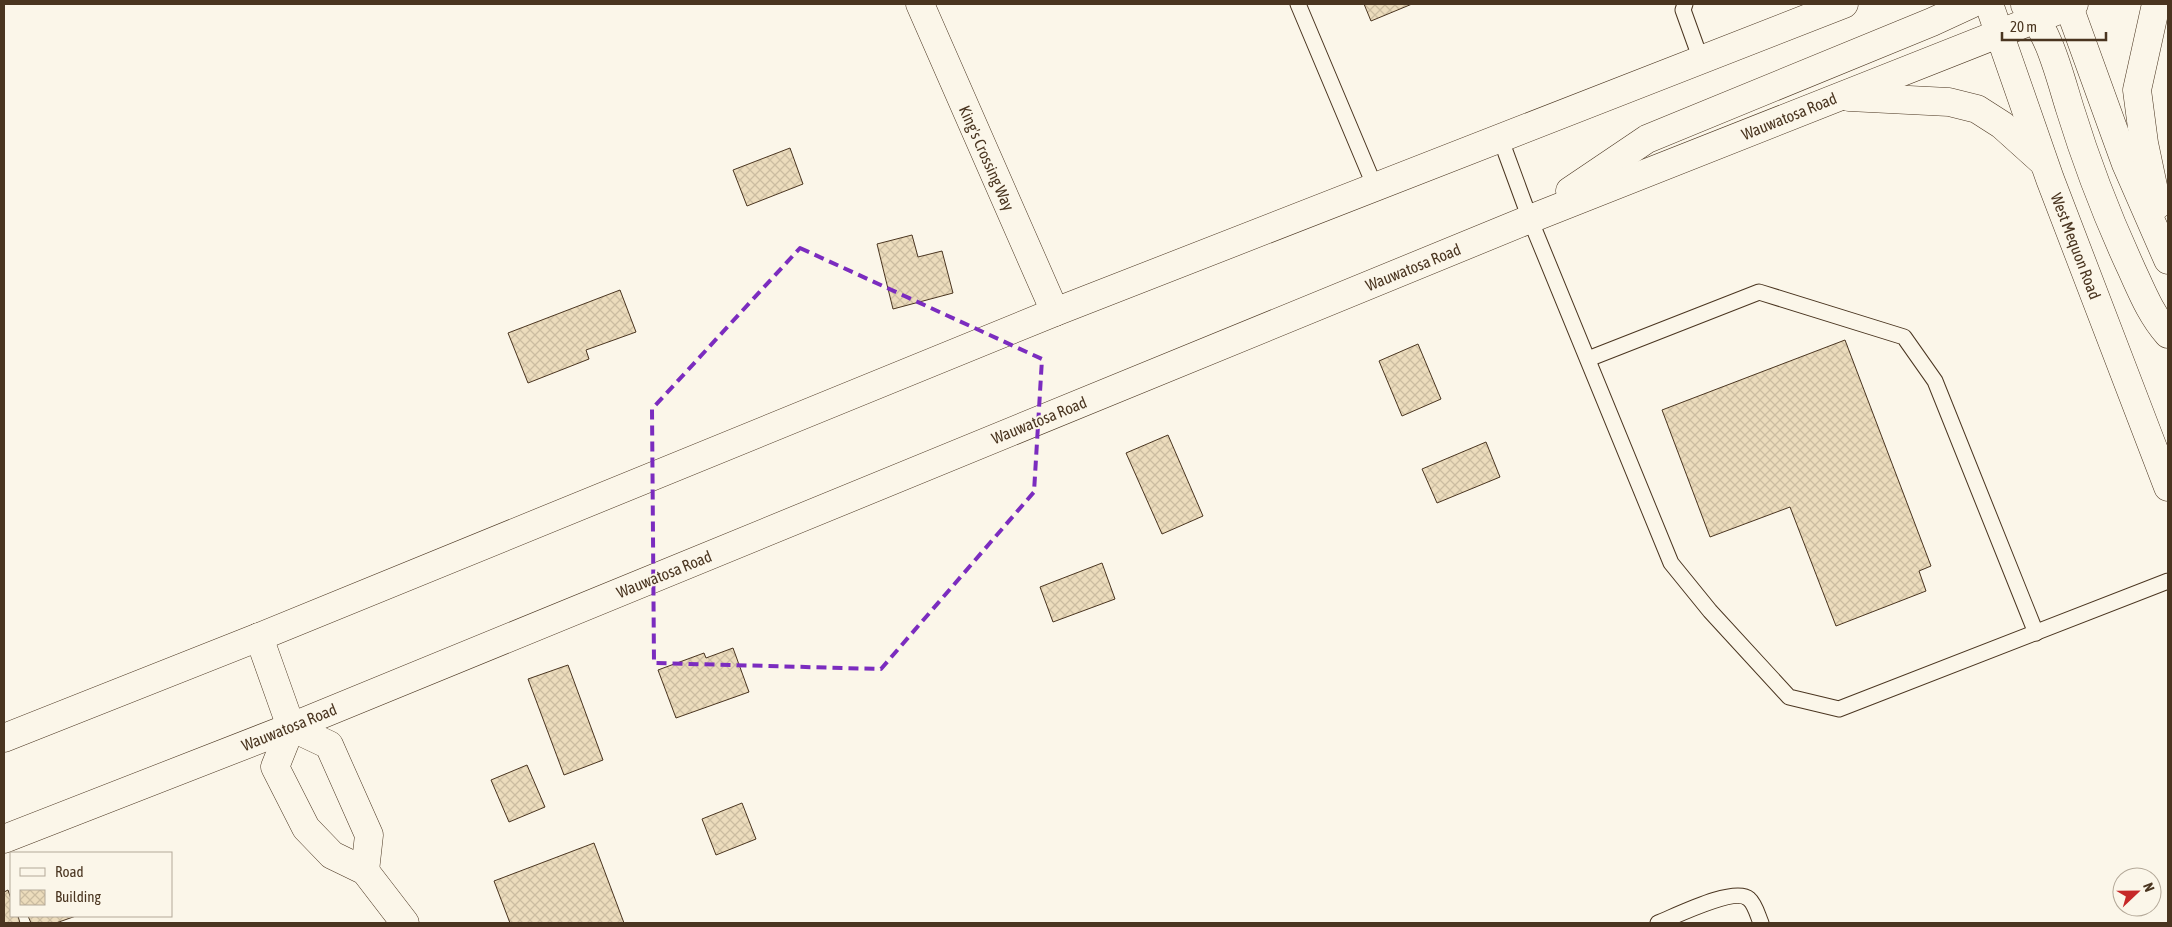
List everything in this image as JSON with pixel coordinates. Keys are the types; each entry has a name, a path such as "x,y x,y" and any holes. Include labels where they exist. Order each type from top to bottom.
{"main road":[{"name":"King's Crossing Way","path":"920,4 1055,312"},
{"path":"4,738 259,637 1055,312 1501,140 1844,4"},
{"path":"1530,219 1647,139 1932,22 1971,4"},
{"name":"West Mequon Road","path":"1989,4 1998,35 2045,164 2168,487"},
{"path":"2070,4 2126,164 2168,259"},
{"name":"Wauwatosa Road","path":"4,839 291,727 1530,219 1998,35 2028,9 2070,4"},
{"path":"2156,4 2137,90 2144,143 2168,259"},
{"path":"2028,9 2057,67 2086,159 2112,226 2155,320 2168,334"},
{"path":"1840,96 1949,102 1977,108 2002,125 2045,164"},
{"path":"259,637 291,727 275,767 306,828 332,855 365,871 405,923"},
{"path":"291,727 328,745 369,836 365,871"}],"lane":[{"path":"1298,4 1375,187"},
{"path":"1685,4 1683,10 1701,60"},
{"path":"1501,140 1530,219 1671,563 1710,611 1789,697 1839,709 2168,581"},
{"path":"1588,359 1759,292 1904,336 1935,381 2036,633"},
{"path":"1658,923 1728,895 1742,894 1750,899 1761,923"}],"highlighted area":[{"path":"800,248 1042,359 1034,492 881,669 654,663 652,409"}],"building":[{"path":"1364,4 1412,4 1371,21"},
{"path":"790,148 803,184 747,206 733,170"},
{"path":"912,235 918,257 942,251 953,293 893,309 877,244"},
{"path":"620,290 636,332 586,350 589,359 528,383 508,333"},
{"path":"1845,340 1931,566 1919,571 1926,591 1836,626 1790,507 1710,537 1662,410"},
{"path":"1418,344 1441,399 1402,416 1379,361"},
{"path":"1168,435 1203,516 1162,534 1126,453"},
{"path":"1486,442 1500,477 1437,503 1422,469"},
{"path":"1102,563 1115,599 1053,622 1040,587"},
{"path":"733,648 749,692 676,718 658,670 704,653 706,658"},
{"path":"568,665 603,760 564,775 528,679"},
{"path":"527,765 545,807 509,822 491,780"},
{"path":"742,803 756,839 716,855 702,819"},
{"path":"594,843 624,923 510,923 494,881"},
{"path":"8,890 10,896 10,917 18,917 20,923 4,923 4,892"},
{"path":"28,917 73,917 56,923 31,923"}]}
